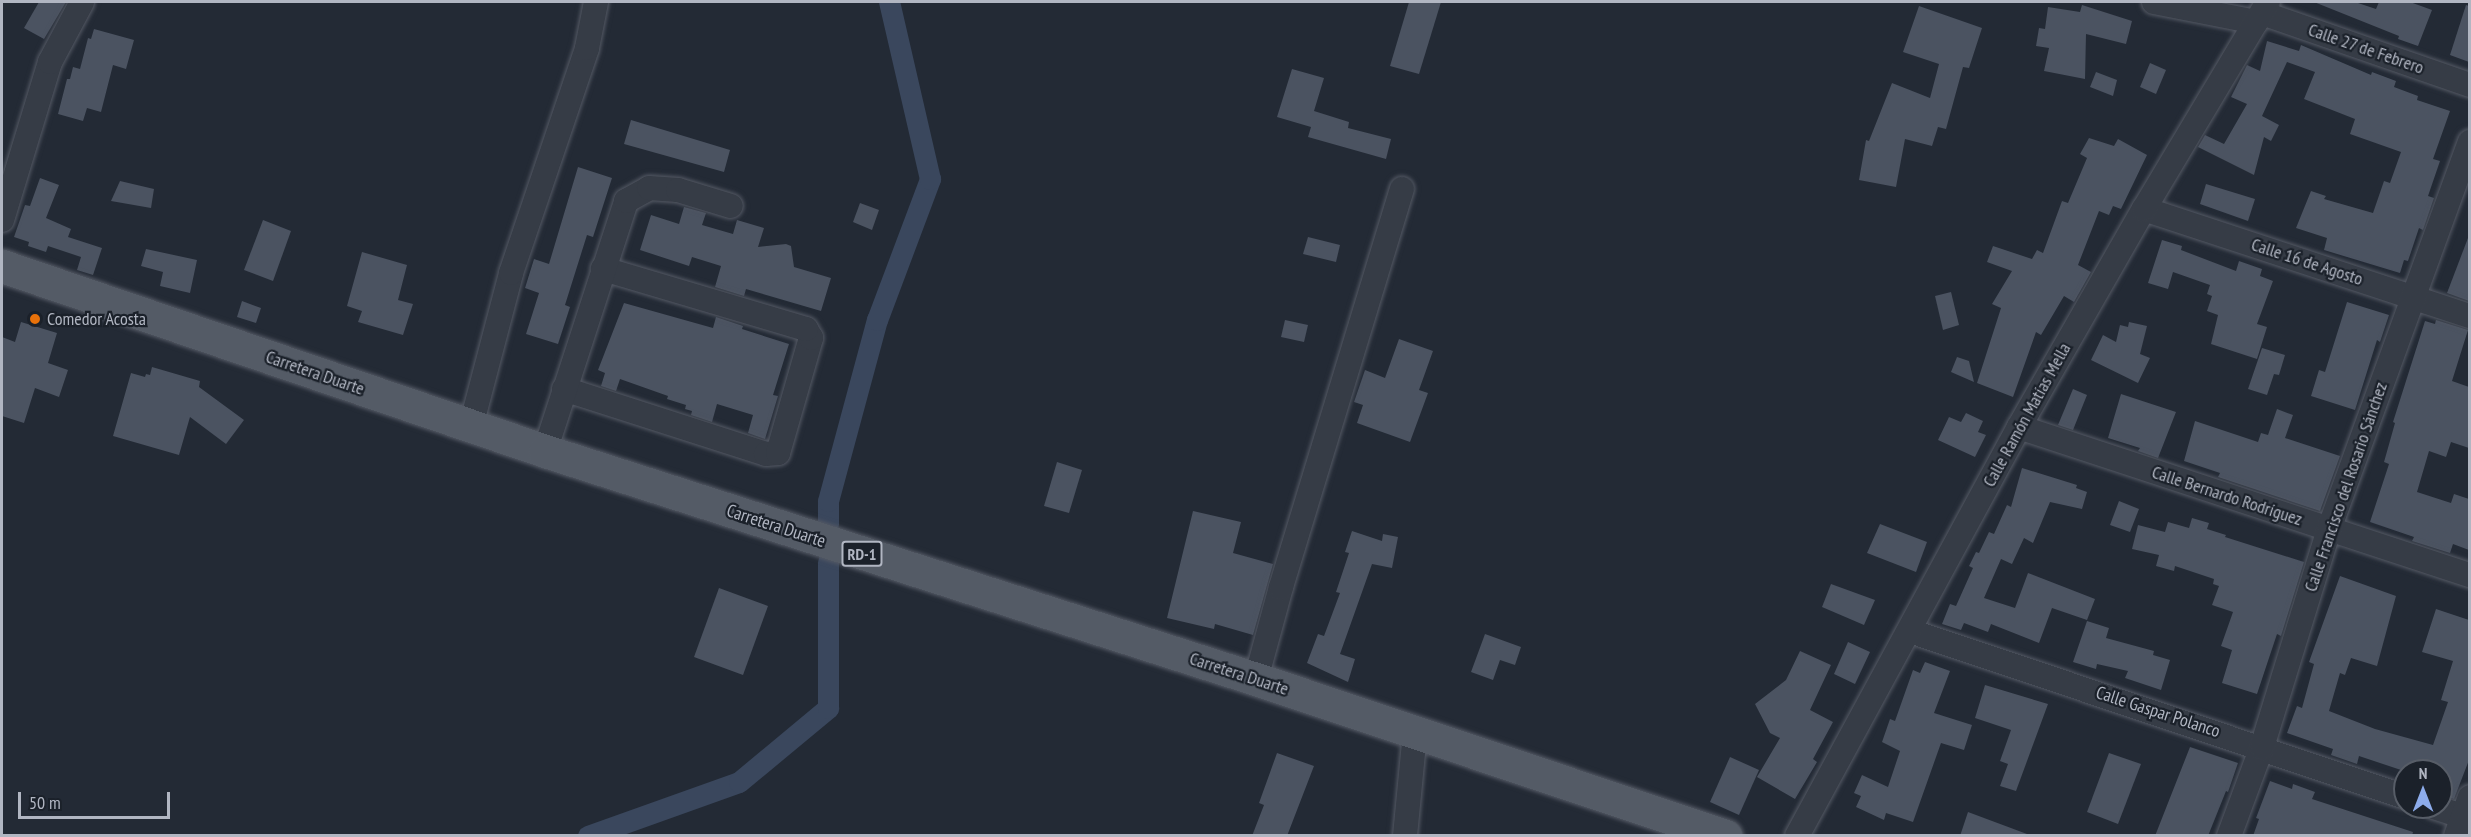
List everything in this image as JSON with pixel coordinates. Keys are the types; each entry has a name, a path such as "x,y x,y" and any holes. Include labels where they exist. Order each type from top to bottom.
{"main road":[{"name":"Carretera Duarte","path":"2,266 545,451 1256,679 1725,836"}],"street":[{"path":"2,220 50,62 82,2"},
{"path":"471,426 511,273 587,48 596,2"},
{"name":"Calle 27 de Febrero","path":"2154,2 2262,12 2469,85"},
{"name":"Calle Ramón Matías Mella","path":"1797,836 2019,428 2144,209 2262,12"},
{"name":"Calle Francisco del Rosario Sánchez","path":"2229,836 2262,747 2329,529 2469,142"},
{"path":"545,451 626,201 649,188 678,190 731,206"},
{"path":"1256,679 1281,586 1402,189"},
{"name":"Calle 16 de Agosto","path":"2144,209 2469,316"},
{"path":"564,389 766,454 778,453 811,338 806,329 603,269"},
{"name":"Calle Bernardo Rodríguez","path":"2019,428 2469,575"},
{"name":"Calle Gaspar Polanco","path":"1910,631 2262,747 2393,793"},
{"path":"1405,836 1415,732"}],"building":[{"path":"39,2 66,2 44,39 24,28"},
{"path":"1409,2 1441,2 1419,74 1390,66"},
{"path":"2314,2 2355,2 2376,9 2379,2 2410,2 2432,10 2418,46 2398,39 2399,36"},
{"path":"2082,5 2132,21 2126,44 2086,34 2085,79 2044,71 2049,48 2036,46 2039,28 2045,29 2048,7 2080,12"},
{"path":"2466,5 2469,6 2469,62 2450,55"},
{"path":"1919,6 1982,28 1969,68 1963,67 1946,129 1938,127 1932,146 1905,139 1896,187 1859,180 1866,140 1869,141 1892,83 1930,98 1939,64 1903,52"},
{"path":"94,29 134,40 126,69 113,65 101,112 87,108 83,121 58,114 67,79 70,79 73,67 80,69 88,38 91,39"},
{"path":"2267,41 2299,51 2301,45 2371,75 2372,72 2396,81 2394,87 2418,96 2417,100 2450,111 2433,159 2440,161 2428,196 2434,198 2423,230 2419,228 2408,261 2404,260 2400,273 2324,250 2327,238 2296,228 2311,191 2326,196 2324,199 2373,213 2384,181 2390,183 2401,152 2350,134 2355,119 2304,99 2315,72 2287,62 2262,116 2279,125 2271,141 2264,137 2254,175 2198,147 2205,135 2224,144 2247,104 2231,97 2247,65 2260,71"},
{"path":"2150,63 2166,70 2156,94 2140,87"},
{"path":"1292,69 1324,78 1314,111 1349,122 1348,128 1391,139 1386,159 1308,137 1311,127 1277,117"},
{"path":"2096,72 2117,80 2113,96 2090,87"},
{"path":"631,120 730,150 724,172 624,144"},
{"path":"2089,138 2114,146 2118,139 2147,155 2121,209 2113,206 2109,215 2099,211 2078,265 2091,272 2074,302 2064,296 2041,335 2036,332 2013,397 1977,383 2001,308 1992,304 2012,271 1987,262 1993,246 2032,259 2037,250 2043,253 2062,201 2068,203 2087,158 2080,154"},
{"path":"578,167 612,178 593,237 587,235 565,305 570,307 558,344 526,334 539,293 525,288 534,259 549,264"},
{"path":"40,178 59,185 46,218 71,229 68,237 102,248 93,275 77,270 81,257 48,246 46,252 28,246 29,242 14,237 25,205 30,206"},
{"path":"120,181 154,189 151,208 111,201"},
{"path":"2206,184 2255,199 2248,221 2200,204"},
{"path":"860,203 879,210 872,230 853,222"},
{"path":"684,207 706,213 702,225 733,234 737,220 764,228 758,247 786,244 791,246 794,267 831,278 821,311 746,289 744,296 715,287 721,266 692,257 689,266 640,250 651,215 679,224"},
{"path":"263,220 291,231 273,281 244,270"},
{"path":"1308,237 1340,245 1336,262 1303,254"},
{"path":"2469,238 2469,301 2447,293"},
{"path":"2162,240 2182,246 2181,250 2236,271 2239,261 2262,269 2260,276 2273,281 2257,324 2267,327 2257,359 2211,344 2218,315 2207,311 2212,296 2207,294 2210,285 2173,272 2168,289 2148,283"},
{"path":"146,249 197,260 190,293 160,286 163,272 141,266"},
{"path":"362,252 407,265 398,300 413,304 403,335 358,322 362,311 347,306"},
{"path":"1951,292 1959,325 1943,330 1935,296"},
{"path":"242,301 261,308 256,323 237,317"},
{"path":"2347,302 2389,315 2380,342 2377,340 2355,410 2311,396 2319,370 2325,372"},
{"path":"624,303 713,328 716,317 743,326 742,329 789,344 773,395 778,396 765,439 748,433 753,415 717,404 712,422 691,415 692,411 685,409 686,405 667,399 668,396 620,379 616,391 601,386 605,373 598,370"},
{"path":"1285,320 1308,325 1304,342 1281,337"},
{"path":"2436,320 2468,330 2452,381 2469,387 2469,448 2451,442 2446,457 2429,451 2417,492 2451,503 2454,494 2469,499 2469,550 2453,544 2450,553 2412,541 2414,537 2370,522 2389,464 2384,462 2395,423 2393,422 2425,321 2435,324"},
{"path":"21,322 57,333 48,363 68,370 59,397 35,388 24,423 2,416 2,337 15,342"},
{"path":"2129,322 2147,326 2140,354 2150,358 2138,383 2091,360 2103,335 2116,342 2120,325 2128,327"},
{"path":"1399,339 1433,351 1419,390 1428,393 1410,442 1357,423 1363,405 1354,402 1365,370 1385,378"},
{"path":"2262,348 2285,355 2279,375 2274,374 2267,395 2248,389"},
{"path":"1957,357 1969,361 1974,382 1951,372"},
{"path":"152,367 200,381 199,387 244,420 226,444 190,417 179,455 113,436 131,373 145,377 146,374 150,375"},
{"path":"2073,389 2087,395 2073,430 2058,425"},
{"path":"2121,394 2176,412 2158,458 2138,451 2140,448 2108,438"},
{"path":"2277,409 2293,415 2285,438 2340,456 2320,511 2218,477 2220,473 2184,461 2195,421 2258,442 2261,433 2268,435"},
{"path":"1966,413 1983,421 1978,432 1986,435 1975,457 1938,440 1949,417 1961,422"},
{"path":"1057,462 1082,470 1069,513 1044,506"},
{"path":"2022,468 2077,485 2076,488 2087,492 2082,509 2050,502 2033,543 2024,538 2012,564 2001,559 1984,598 2015,608 2028,573 2095,599 2087,620 2052,608 2039,643 1991,624 1988,632 1964,623 1961,630 1942,624 1950,604 1956,606 1973,568 1969,566 1976,552 1979,553 1989,532 1994,534 2007,505 2011,507"},
{"path":"2119,501 2139,509 2130,532 2110,525"},
{"path":"1193,511 1241,522 1233,553 1273,564 1253,635 1215,624 1214,629 1167,618"},
{"path":"2192,518 2209,523 2207,529 2226,535 2225,537 2304,562 2281,636 2277,634 2257,694 2222,683 2232,650 2221,646 2233,612 2212,605 2219,586 2213,584 2214,579 2175,566 2174,571 2156,566 2159,555 2132,549 2138,525 2165,532 2168,522 2189,528"},
{"path":"1880,524 1927,542 1916,572 1867,553"},
{"path":"1352,531 1382,541 1383,534 1398,537 1392,568 1372,564 1340,654 1355,659 1348,682 1307,663 1318,634 1324,636 1340,593 1336,592 1349,553 1345,552"},
{"path":"2340,576 2396,596 2377,666 2351,658 2345,675 2340,673 2329,711 2375,729 2433,745 2448,702 2441,700 2453,661 2422,652 2436,609 2469,620 2469,760 2454,799 2453,759 2393,759 2393,767 2359,756 2357,764 2331,755 2333,749 2287,733 2297,706 2302,708 2314,664 2309,662"},
{"path":"1831,584 1875,600 1864,625 1822,607"},
{"path":"719,588 768,606 743,675 694,657"},
{"path":"2087,621 2109,628 2106,638 2154,651 2153,655 2170,660 2161,690 2125,678 2128,671 2097,664 2096,669 2073,662"},
{"path":"1485,634 1521,647 1515,665 1500,660 1493,680 1471,672"},
{"path":"1848,642 1870,652 1855,684 1834,674"},
{"path":"1800,651 1831,665 1810,710 1833,722 1813,759 1817,762 1795,799 1757,777 1780,738 1770,733 1755,704 1786,680"},
{"path":"1925,662 1950,671 1934,713 1972,725 1964,750 1941,743 1913,822 1886,813 1884,820 1856,807 1861,796 1854,793 1862,775 1888,787 1900,751 1882,742 1890,719 1895,721 1913,670 1920,673"},
{"path":"1985,685 2048,704 2016,791 2000,786 2008,764 2000,761 2011,730 1975,718"},
{"path":"2190,747 2238,763 2228,792 2226,791 2208,836 2155,836"},
{"path":"1277,753 1314,766 1287,836 1252,836 1264,805 1259,803"},
{"path":"2109,753 2141,764 2118,824 2087,812"},
{"path":"1730,757 1759,770 1739,815 1710,802"},
{"path":"2270,781 2292,789 2293,784 2315,792 2312,799 2413,832 2412,836 2253,836 2259,819 2256,818"},
{"path":"1968,812 2027,834 2027,836 1960,836"}],"waterway":[{"path":"828,524 828,501 877,320 930,179 889,2"},
{"path":"588,836 739,782 828,708 828,562"}],"place":[{"name":"Comedor Acosta","path":"35,319"}]}
